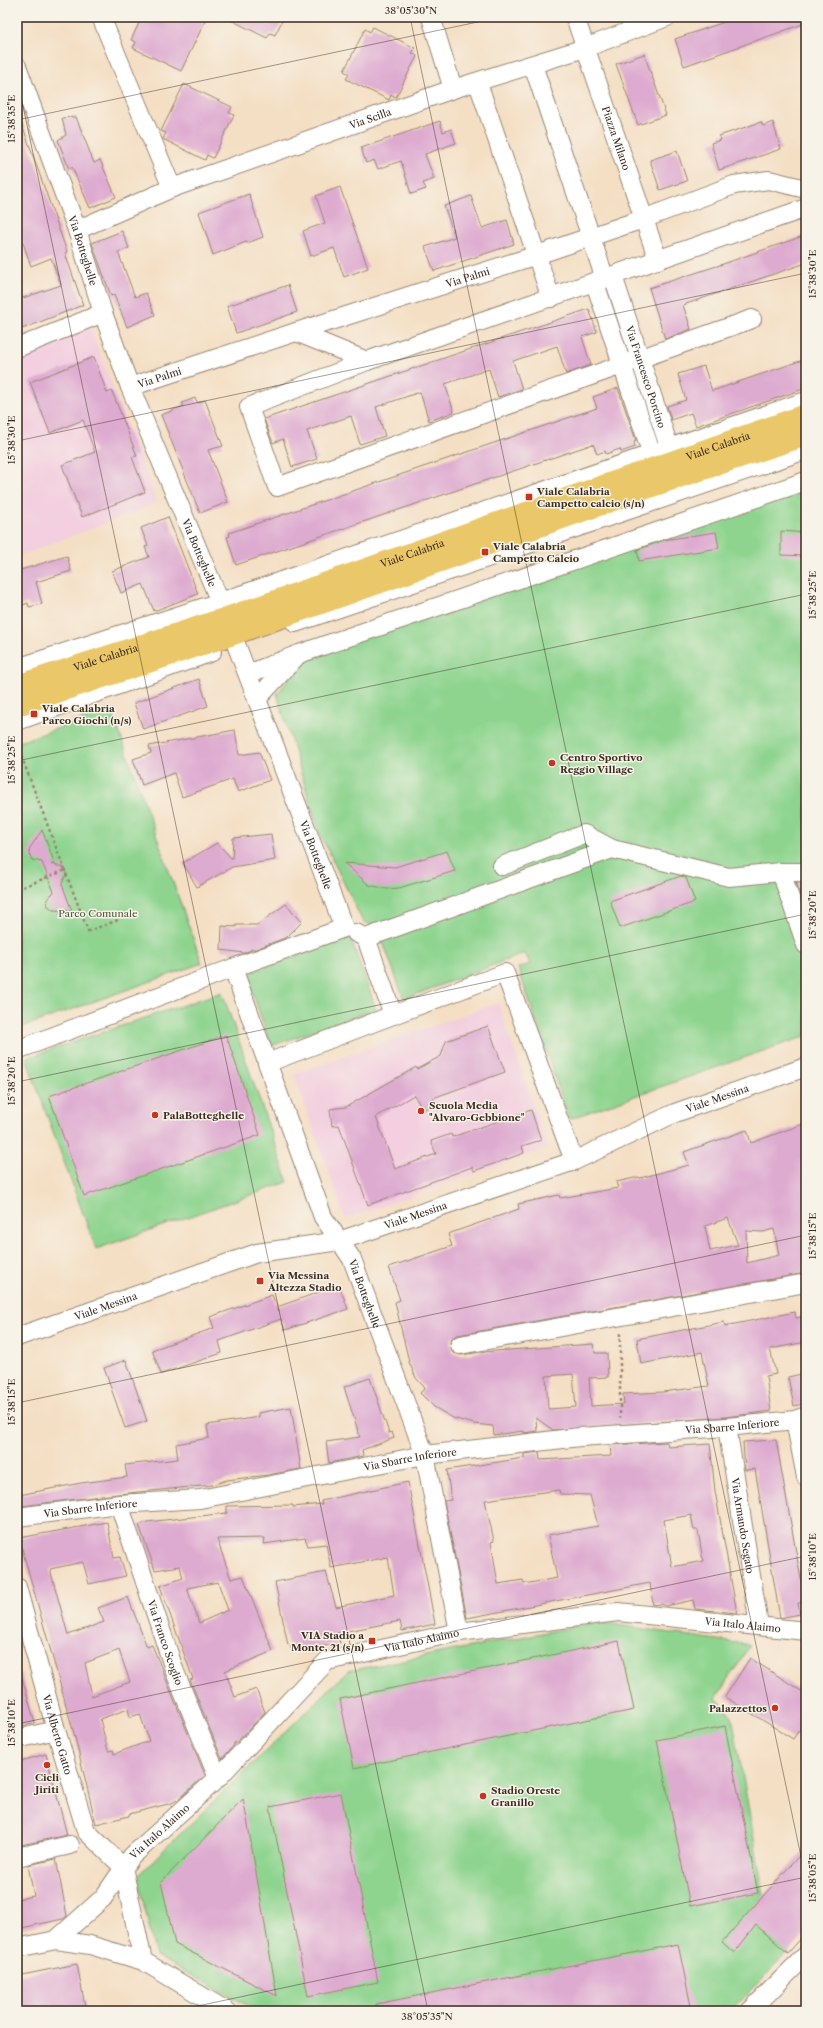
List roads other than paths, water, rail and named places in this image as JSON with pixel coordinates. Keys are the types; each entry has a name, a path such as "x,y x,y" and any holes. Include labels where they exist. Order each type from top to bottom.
{"main road":[{"name":"Viale Calabria","path":"17,705 229,624 806,415"},
{"name":"Viale Calabria","path":"665,465 806,435"},
{"name":"Viale Calabria","path":"17,686 229,624"}],"street":[{"path":"101,17 172,188"},
{"path":"431,17 453,89"},
{"name":"Piazza Milano","path":"575,17 658,260"},
{"name":"Via Scilla","path":"77,230 172,188 453,89 478,83 585,48 667,17"},
{"path":"532,65 591,236 604,279"},
{"name":"Via Botteghelle","path":"17,66 23,98 77,230 102,313 130,387 229,624 344,928"},
{"path":"478,83 551,298"},
{"name":"Via Palmi","path":"130,387 537,255 643,219 734,185 769,180 806,189"},
{"path":"752,319 277,487 249,407 367,361 806,208"},
{"name":"Via Francesco Porcino","path":"604,279 640,359 665,465"},
{"name":"Via Francesco Porcino","path":"604,279 622,365 665,465"},
{"path":"17,348 102,313"},
{"path":"296,332 367,361"},
{"name":"Viale Calabria","path":"665,465 806,401"},
{"name":"Viale Calabria","path":"17,668 229,624 806,450"},
{"path":"248,674 299,654 806,481"},
{"name":"Viale Calabria","path":"17,721 229,624"},
{"path":"258,698 299,654"},
{"path":"502,866 584,834 612,849 729,877 781,872 806,872"},
{"path":"17,1050 233,968 344,928 366,938 612,849"},
{"path":"781,872 806,945"},
{"path":"366,938 394,1015"},
{"name":"Via Botteghelle","path":"233,968 323,1217 352,1259 425,1455 459,1632"},
{"path":"267,1063 505,973 574,1161"},
{"name":"Viale Messina","path":"17,1337 256,1253 340,1241 574,1161 676,1113 806,1067"},
{"path":"460,1345 806,1283"},
{"path":"800,1418 806,1477"},
{"name":"Via Sbarre Inferiore","path":"17,1516 119,1504 200,1499 425,1455 580,1437 727,1427 800,1418"},
{"name":"Via Armando Segato","path":"727,1427 759,1625"},
{"name":"Via Franco Scoglio","path":"119,1504 175,1672 218,1778"},
{"name":"Via Alberto Gatto","path":"17,1587 56,1730 86,1831 123,1867"},
{"name":"Via Italo Alaimo","path":"56,1940 103,1898 132,1856 218,1778 327,1661 459,1632 618,1612 759,1625 806,1632"},
{"path":"17,1739 56,1730"},
{"path":"17,1857 70,1845"},
{"path":"123,1867 143,1961"},
{"path":"17,1948 56,1940 90,1945 143,1961 223,2009"},
{"path":"750,2011 806,1955"},
{"path":"201,2011 223,2009"}],"place":[{"name":"Viale Calabria Campetto calcio (s/n)","path":"529,497"},
{"name":"Viale Calabria Campetto Calcio","path":"485,552"},
{"name":"Viale Calabria Parco Giochi (n/s)","path":"34,714"},
{"name":"Centro Sportivo Reggio Village","path":"552,763"},
{"name":"Scuola Media \"Alvaro-Gebbione\"","path":"421,1111"},
{"name":"PalaBotteghelle","path":"155,1115"},
{"name":"Via Messina Altezza Stadio","path":"260,1281"},
{"name":"VIA Stadio a Monte, 21 (s/n)","path":"372,1641"},
{"name":"Palazzettos","path":"775,1708"},
{"name":"Cicli Jiriti","path":"47,1765"},
{"name":"Stadio Oreste Granillo","path":"483,1796"}],"park label":[{"name":"Parco Comunale","path":"98,913"}]}
